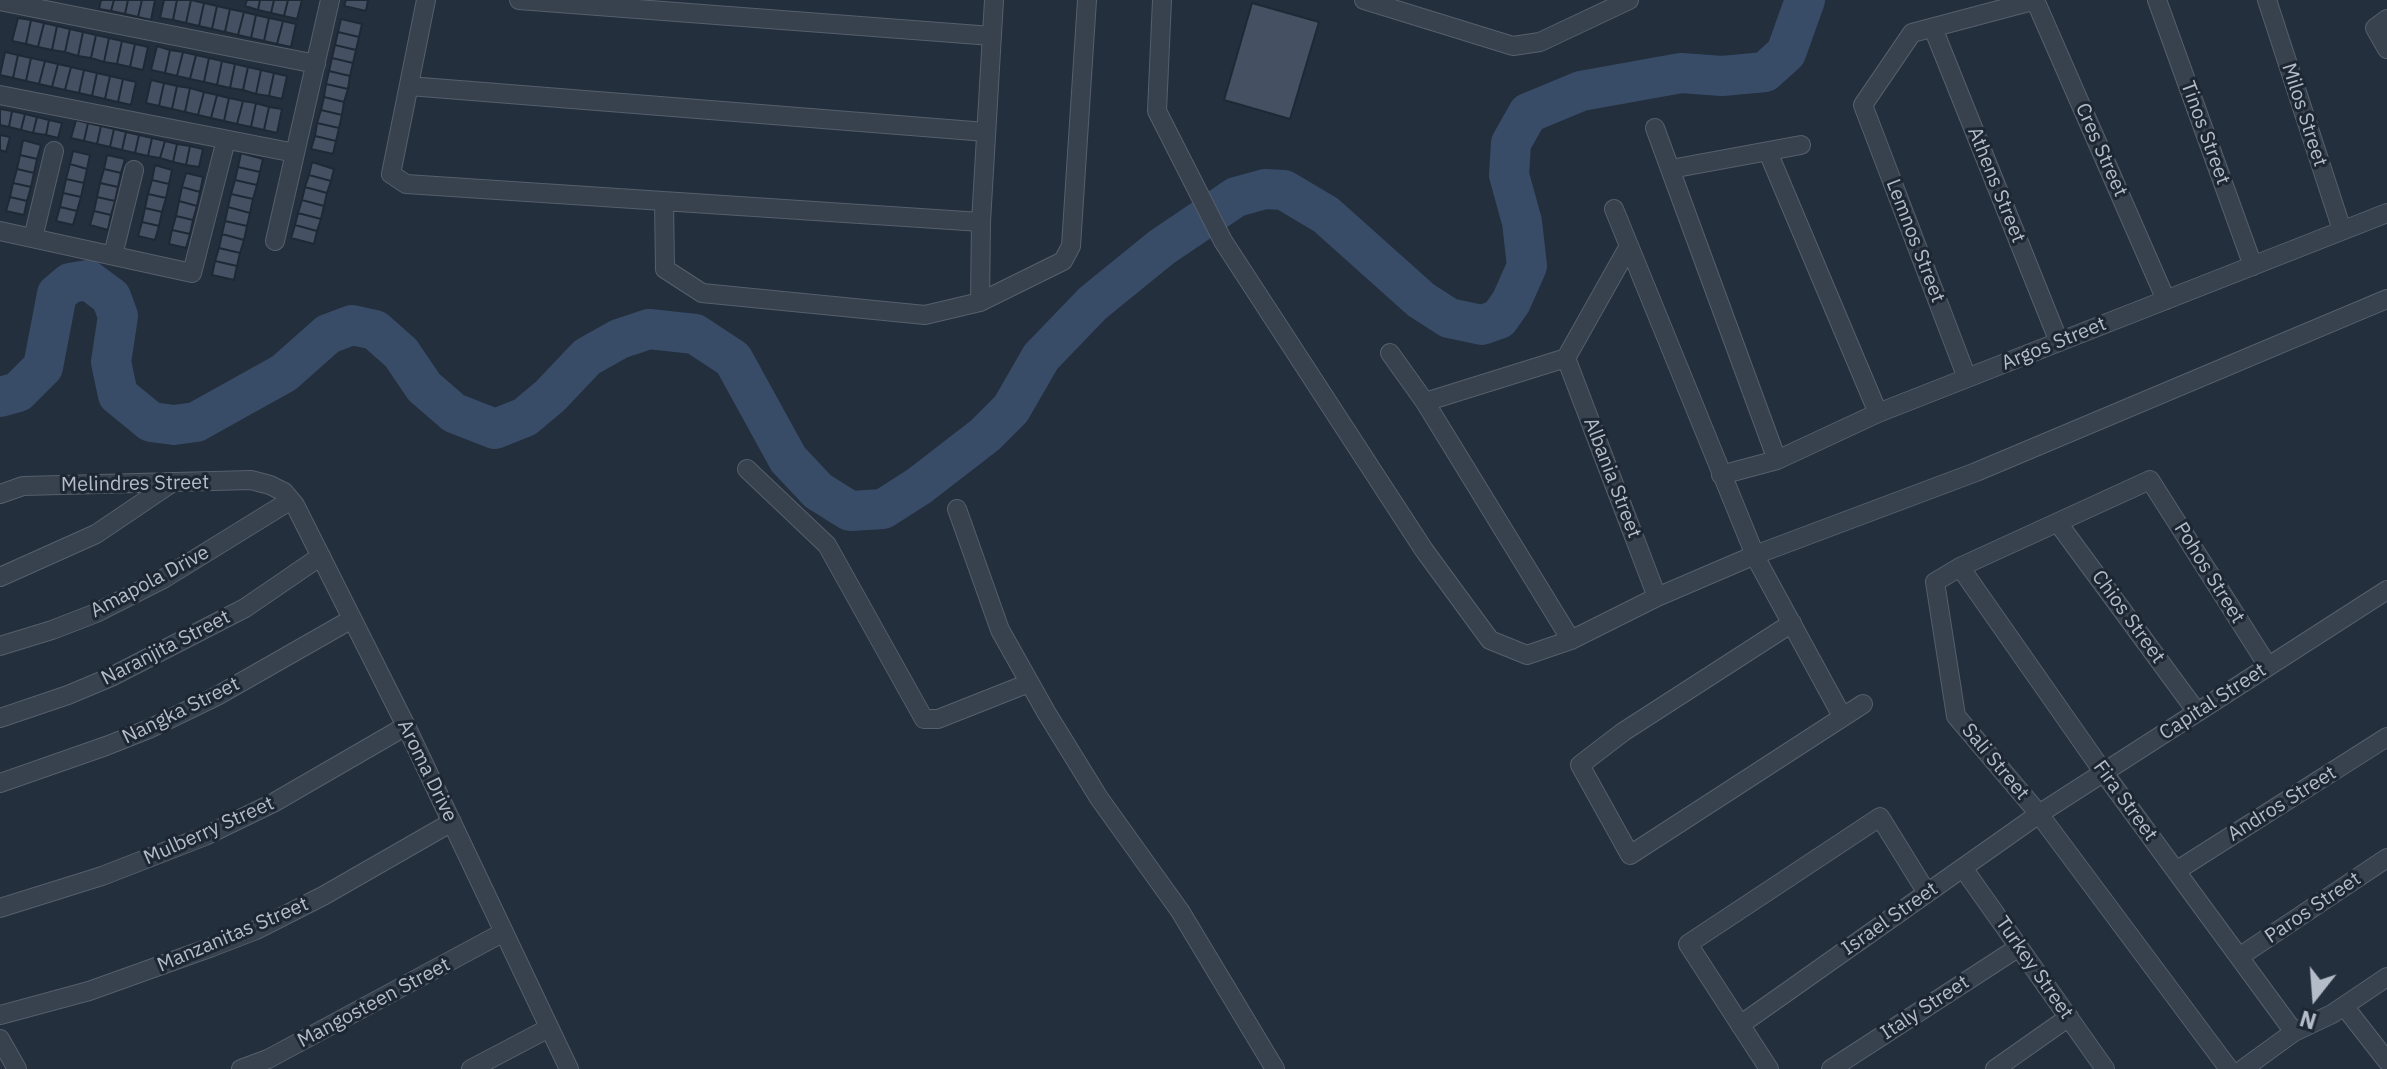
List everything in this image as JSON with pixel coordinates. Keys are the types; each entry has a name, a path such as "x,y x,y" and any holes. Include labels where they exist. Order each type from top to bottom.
{"street":[{"path":"275,241 330,0"},
{"path":"426,0 391,174 406,184 981,222"},
{"path":"519,0 992,36"},
{"path":"980,302 981,222 994,0"},
{"path":"664,201 665,269 702,293 925,315 980,302 1063,261 1071,246 1087,0"},
{"path":"1162,0 1157,111 1223,241 1424,550 1490,640 1527,655 1571,640 1657,597 1755,555 1976,472 2387,299"},
{"path":"1364,0 1513,46 1540,42 1629,0"},
{"path":"1933,28 2036,0"},
{"name":"Cres Street","path":"2036,0 2166,300"},
{"name":"Tinos Street","path":"2157,0 2253,266"},
{"name":"Milos Street","path":"2267,0 2342,230"},
{"path":"0,1 316,64"},
{"path":"2387,19 2375,28 2387,49"},
{"name":"Lemnos Street","path":"1933,28 1912,33 1863,105 1967,378"},
{"name":"Athens Street","path":"1933,28 2059,342"},
{"path":"409,86 986,132"},
{"path":"0,95 295,153"},
{"path":"1655,128 1777,460"},
{"path":"0,231 192,273 226,140"},
{"path":"1671,169 1801,145"},
{"path":"33,238 54,151"},
{"path":"1768,152 1878,413"},
{"path":"113,255 134,170"},
{"path":"1614,209 1755,555 1842,716"},
{"name":"Argos Street","path":"1721,475 1777,460 1878,413 2387,213"},
{"path":"1425,402 1566,358 1629,246"},
{"path":"1390,353 1425,402 1571,640"},
{"name":"Albania Street","path":"1566,358 1657,597"},
{"path":"747,469 827,545 924,719 938,719 1029,683"},
{"name":"Melindres Street","path":"0,494 23,486 251,480 270,485"},
{"name":"Sali Street","path":"2150,480 1960,567 1935,582 1956,716 2039,814 2229,1069"},
{"name":"Pohos Street","path":"2150,480 2268,666"},
{"path":"0,577 96,534 170,484"},
{"name":"Aroma Drive","path":"270,485 284,492 291,500 321,556 406,726 569,1069"},
{"name":"Amapola Drive","path":"0,646 96,613 149,586 291,500"},
{"path":"957,509 1000,630 1029,683 1099,798 1180,911 1275,1069"},
{"name":"Chios Street","path":"2058,523 2197,712"},
{"name":"Naranjita Street","path":"0,718 68,695 125,670 245,608 321,556"},
{"name":"Fira Street","path":"1960,567 2104,773 2294,1032"},
{"name":"Capital Street","path":"2039,814 2387,590"},
{"name":"Nangka Street","path":"0,783 149,729 217,696 352,619"},
{"path":"1792,623 1623,732 1580,765 1630,855 1863,704"},
{"name":"Mulberry Street","path":"0,908 102,876 205,836 273,803 406,726"},
{"name":"Andros Street","path":"2176,871 2387,737"},
{"name":"Israel Street","path":"1740,1025 2039,814"},
{"path":"1769,1069 1688,944 1880,817 1927,893"},
{"name":"Manzanitas Street","path":"0,1015 89,991 256,930 323,896 452,822"},
{"name":"Paros Street","path":"2239,957 2387,858"},
{"name":"Turkey Street","path":"1963,868 2105,1069"},
{"name":"Mangosteen Street","path":"241,1069 268,1059 504,932"},
{"name":"Italy Street","path":"1831,1069 2019,947"},
{"path":"2243,1069 2294,1032 2344,1006 2387,977"},
{"path":"2344,1006 2387,1061"},
{"path":"1995,1069 2069,1017"},
{"path":"471,1069 549,1028"},
{"path":"0,1039 17,1069"}],"building":[{"path":"101,0 114,0 111,11 99,9"},
{"path":"114,0 128,0 125,14 111,11"},
{"path":"128,0 142,0 138,17 125,14"},
{"path":"142,0 155,0 151,20 138,17"},
{"path":"164,0 177,0 173,20 160,18"},
{"path":"177,0 191,0 186,23 173,20"},
{"path":"191,0 204,3 199,26 186,23"},
{"path":"247,0 260,0 258,10 245,6"},
{"path":"260,0 274,0 271,13 258,10"},
{"path":"274,0 288,0 284,16 271,13"},
{"path":"288,0 302,0 297,19 284,16"},
{"path":"346,0 368,0 366,11 344,6"},
{"path":"204,3 217,6 212,29 199,26"},
{"path":"1252,3 1319,22 1290,119 1224,100"},
{"path":"217,6 230,9 225,32 212,29"},
{"path":"230,9 244,12 238,35 225,32"},
{"path":"244,12 256,15 251,38 238,35"},
{"path":"256,15 269,18 264,41 251,38"},
{"path":"18,18 31,20 26,44 12,41"},
{"path":"269,18 283,21 277,44 264,41"},
{"path":"341,19 362,24 359,37 338,32"},
{"path":"31,20 44,23 38,47 26,44"},
{"path":"283,21 296,24 291,47 277,44"},
{"path":"44,23 57,26 52,50 38,47"},
{"path":"57,26 70,29 65,52 52,50"},
{"path":"70,29 83,32 78,56 65,52"},
{"path":"83,32 96,35 91,58 78,56"},
{"path":"338,32 359,37 356,50 335,45"},
{"path":"96,35 109,38 104,62 91,58"},
{"path":"109,38 122,41 117,64 104,62"},
{"path":"122,41 135,44 130,67 117,64"},
{"path":"135,44 148,47 143,70 130,67"},
{"path":"335,45 356,50 353,63 332,58"},
{"path":"157,46 170,50 165,73 151,70"},
{"path":"170,50 183,52 177,76 165,73"},
{"path":"5,52 18,55 13,78 0,75"},
{"path":"183,52 196,55 190,79 177,76"},
{"path":"18,55 31,58 26,81 13,78"},
{"path":"196,55 209,58 204,82 190,79"},
{"path":"31,58 45,61 39,84 26,81"},
{"path":"209,58 222,61 217,85 204,82"},
{"path":"332,58 353,63 350,76 329,71"},
{"path":"45,61 58,64 52,87 39,84"},
{"path":"222,61 235,64 230,88 217,85"},
{"path":"58,64 71,67 65,90 52,87"},
{"path":"235,64 248,67 243,90 230,88"},
{"path":"71,67 84,70 79,93 65,90"},
{"path":"248,67 261,70 256,94 243,90"},
{"path":"84,70 97,73 92,96 79,93"},
{"path":"261,70 274,73 269,96 256,94"},
{"path":"329,71 350,76 348,89 326,84"},
{"path":"97,73 110,76 105,99 92,96"},
{"path":"274,73 287,76 282,99 269,96"},
{"path":"110,76 123,79 118,102 105,99"},
{"path":"123,79 136,82 131,105 118,102"},
{"path":"151,80 164,83 159,106 146,103"},
{"path":"164,83 177,86 172,109 159,106"},
{"path":"326,84 348,89 344,102 324,97"},
{"path":"177,86 190,88 185,112 172,109"},
{"path":"190,88 204,92 198,115 185,112"},
{"path":"204,92 217,95 211,118 198,115"},
{"path":"217,95 229,98 224,121 211,118"},
{"path":"324,97 344,102 342,115 321,110"},
{"path":"229,98 243,101 237,124 224,121"},
{"path":"243,101 256,103 251,127 237,124"},
{"path":"256,103 269,107 264,130 251,127"},
{"path":"269,107 282,109 277,133 264,130"},
{"path":"0,109 12,111 9,127 0,125"},
{"path":"321,110 342,115 339,128 317,123"},
{"path":"12,111 25,114 21,130 9,127"},
{"path":"25,114 37,117 33,133 21,130"},
{"path":"37,117 49,120 46,135 33,133"},
{"path":"49,120 62,123 58,138 46,135"},
{"path":"76,120 88,123 84,141 71,138"},
{"path":"88,123 101,126 97,144 84,141"},
{"path":"317,123 339,128 336,141 315,136"},
{"path":"101,126 114,129 110,147 97,144"},
{"path":"114,129 126,132 122,150 110,147"},
{"path":"126,132 139,135 135,153 122,150"},
{"path":"0,135 10,137 6,152 0,150"},
{"path":"139,135 152,138 148,156 135,153"},
{"path":"315,136 336,141 333,154 311,149"},
{"path":"152,138 165,141 160,158 148,156"},
{"path":"23,140 41,145 37,159 20,155"},
{"path":"165,141 177,144 173,162 160,158"},
{"path":"177,144 190,146 186,165 173,162"},
{"path":"190,146 203,149 199,167 186,165"},
{"path":"73,151 90,155 87,169 70,164"},
{"path":"241,153 263,159 260,172 238,167"},
{"path":"20,155 37,159 34,173 17,169"},
{"path":"107,155 125,159 121,173 104,169"},
{"path":"312,162 334,169 331,181 309,175"},
{"path":"70,164 87,169 84,183 66,179"},
{"path":"155,165 172,170 169,184 152,180"},
{"path":"238,167 260,172 257,185 235,180"},
{"path":"17,169 34,173 31,187 13,183"},
{"path":"104,169 121,173 118,187 100,183"},
{"path":"186,173 203,177 200,192 182,187"},
{"path":"309,175 331,181 327,193 305,187"},
{"path":"66,179 84,183 81,197 63,193"},
{"path":"152,180 169,184 166,198 148,194"},
{"path":"235,180 257,185 253,199 231,194"},
{"path":"13,183 31,187 27,201 10,197"},
{"path":"100,183 118,187 115,201 97,197"},
{"path":"182,187 200,192 197,206 179,201"},
{"path":"305,187 327,193 324,206 302,200"},
{"path":"63,193 81,197 77,211 60,207"},
{"path":"148,194 166,198 162,212 145,208"},
{"path":"231,194 253,199 250,213 228,207"},
{"path":"10,197 27,201 24,215 6,211"},
{"path":"97,197 115,201 111,215 94,211"},
{"path":"302,200 324,206 321,219 298,213"},
{"path":"179,201 197,206 193,220 176,216"},
{"path":"60,207 77,211 73,225 56,221"},
{"path":"228,207 250,213 247,226 225,221"},
{"path":"145,208 162,212 159,226 142,222"},
{"path":"94,211 111,215 108,230 90,225"},
{"path":"298,213 321,219 317,231 295,225"},
{"path":"176,216 193,220 190,234 172,230"},
{"path":"225,221 247,226 244,240 222,234"},
{"path":"142,222 159,226 155,240 138,236"},
{"path":"295,225 317,231 314,244 291,238"},
{"path":"172,230 190,234 186,248 169,244"},
{"path":"222,234 244,240 240,253 219,248"},
{"path":"219,248 240,253 237,266 215,261"},
{"path":"215,261 237,266 234,280 212,275"}],"waterway":[{"path":"0,397 18,392 43,367 57,294 70,283 88,280 111,297 118,316 111,362 118,395 151,422 174,425 196,422 284,373 328,334 352,325 375,330 401,353 424,387 454,413 495,429 525,417 587,357 619,339 649,329 695,334 733,359 788,459 818,491 850,511 883,509 919,486 985,435 1011,409 1041,357 1093,303 1162,247 1236,197 1265,189 1284,190 1326,215 1421,300 1449,318 1482,325 1499,319 1511,302 1527,266 1522,222 1509,175 1511,143 1528,113 1581,91 1681,73 1722,76 1765,72 1786,53 1805,0"}]}
